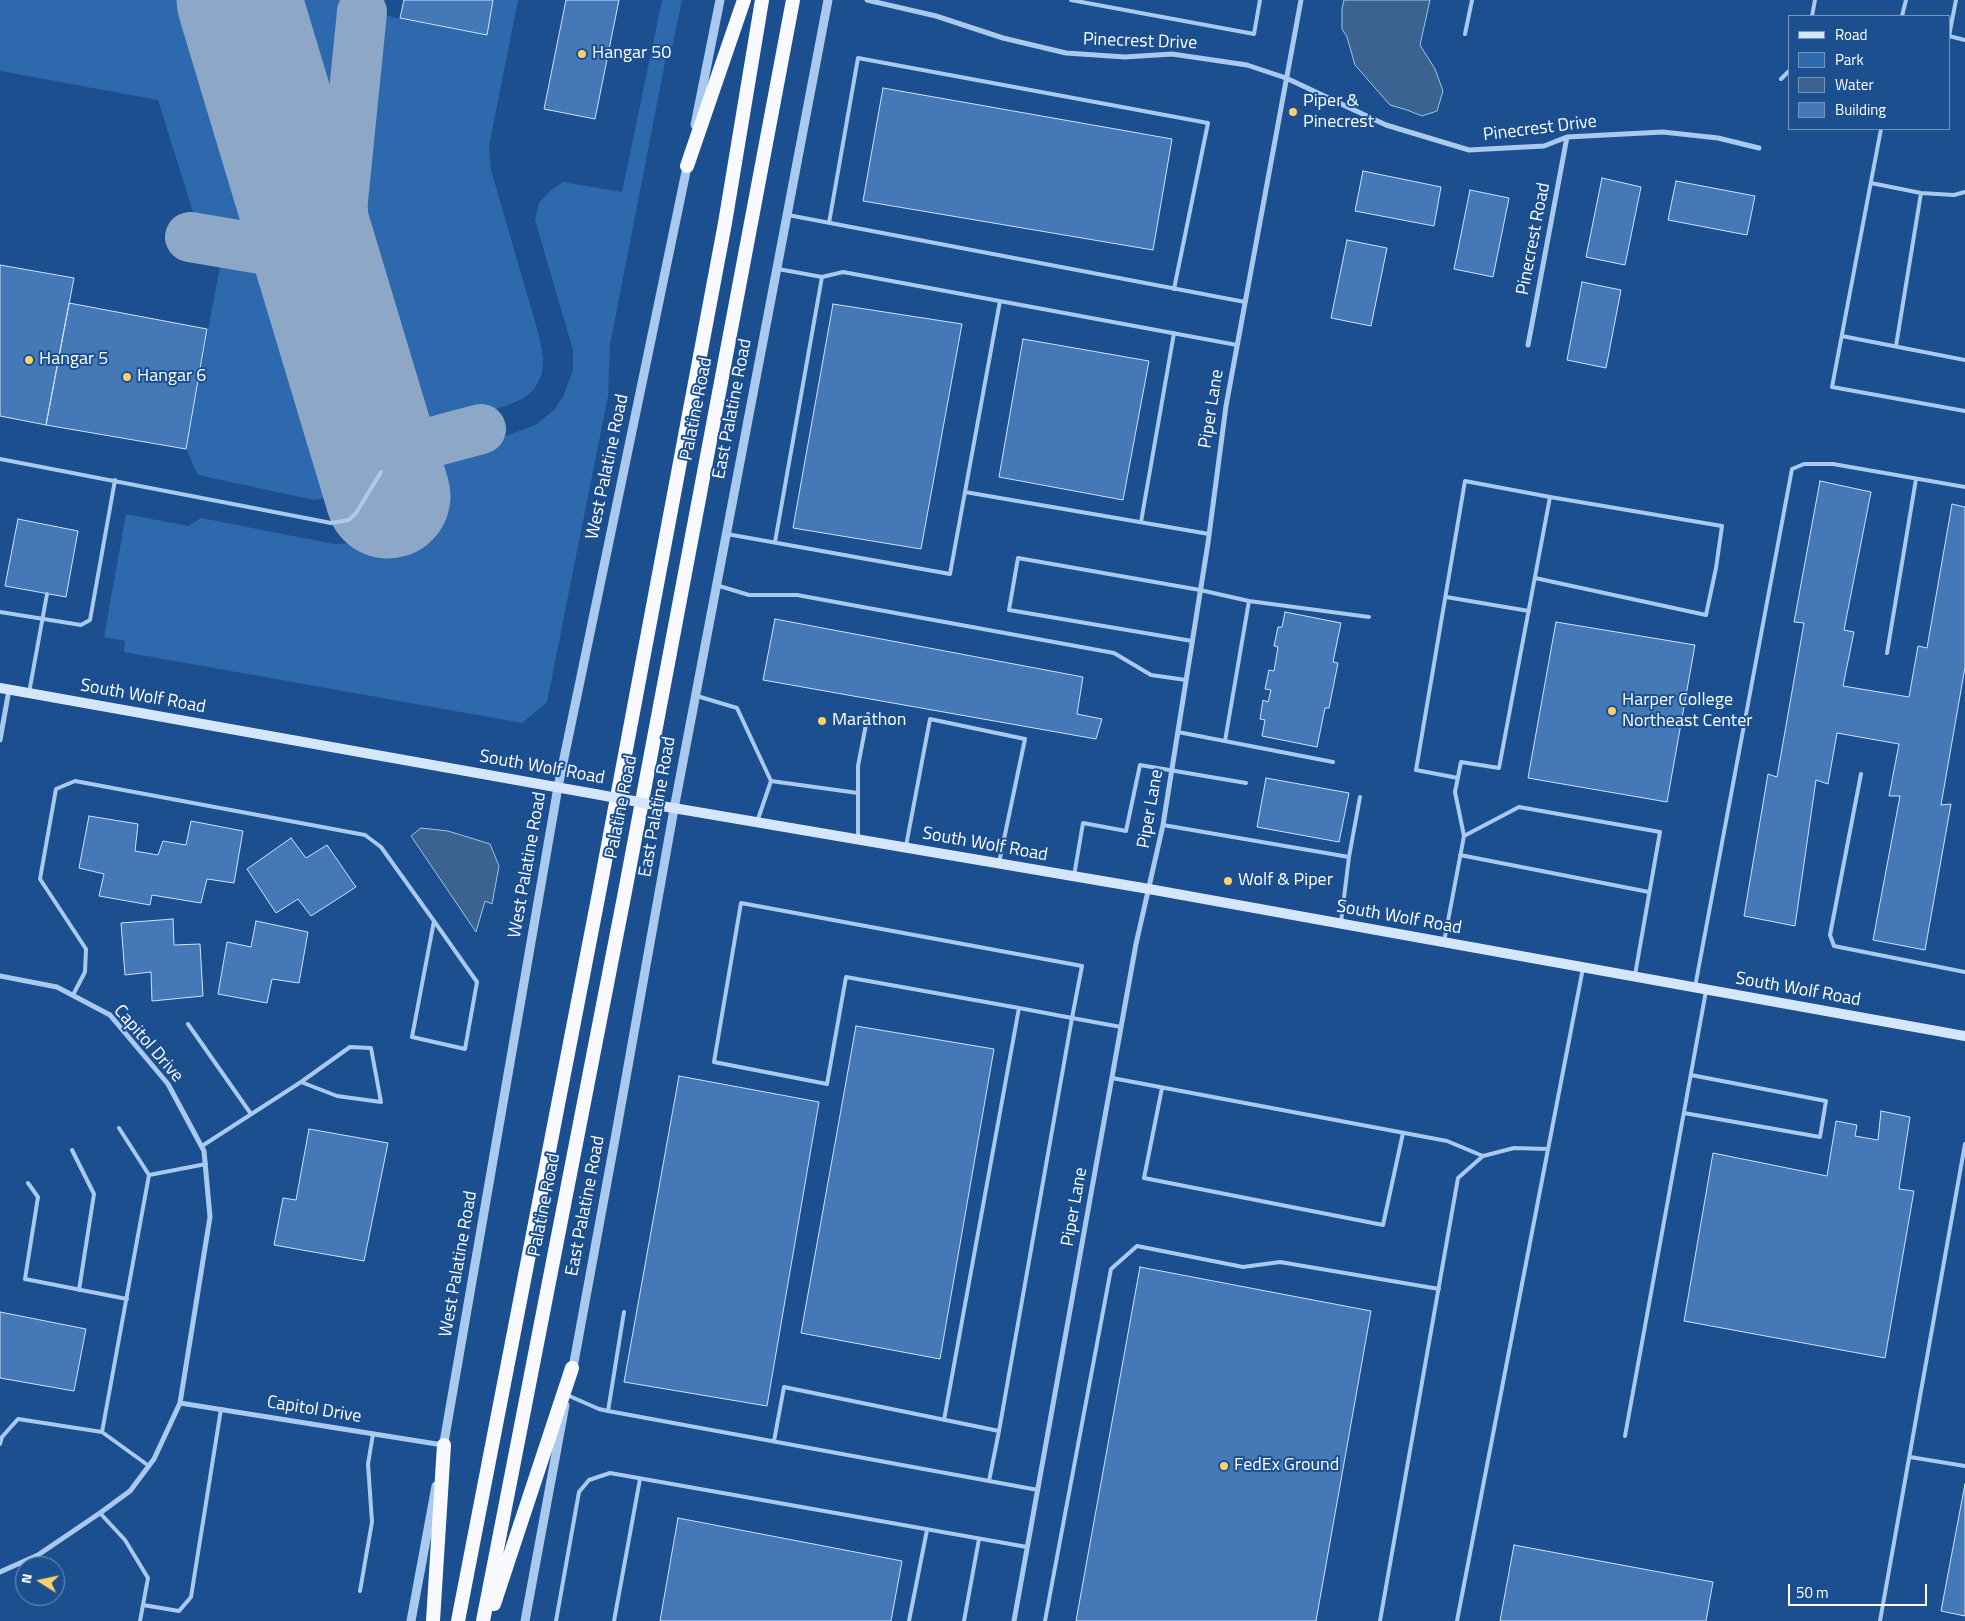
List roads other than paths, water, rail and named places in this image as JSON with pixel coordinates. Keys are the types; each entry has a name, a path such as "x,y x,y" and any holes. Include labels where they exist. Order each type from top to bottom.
{"highway":[{"path":"687,166 744,0"},
{"name":"Palatine Road","path":"458,1621 600,888 710,301 762,0"},
{"name":"Palatine Road","path":"483,1621 626,887 793,0"},
{"path":"488,1621 572,1368"},
{"path":"433,1621 444,1445"}],"main road":[{"name":"South Wolf Road","path":"5,689 674,809 1149,889 1965,1036"}],"street":[{"name":"West Palatine Road","path":"411,1621 444,1445 558,787 720,0"},
{"name":"East Palatine Road","path":"525,1621 695,695 828,0"},
{"name":"Pinecrest Drive","path":"867,0 936,16 1003,38 1066,53 1125,57 1172,54 1247,65 1286,78 1386,126 1469,150 1544,146 1567,137 1663,132 1718,138 1759,148"},
{"name":"Piper Lane","path":"1014,1621 1136,944 1163,825 1209,534 1226,406 1301,0"},
{"name":"Pinecrest Road","path":"1528,345 1567,137"},
{"path":"0,740 5,689"},
{"name":"Capitol Drive","path":"0,976 57,987 110,1015 168,1084 202,1146 206,1164 210,1216 180,1403 154,1459 130,1491 38,1555 0,1572"},
{"name":"Capitol Drive","path":"180,1403 444,1445"}],"lane":[{"path":"1071,0 1254,34 1260,0"},
{"path":"1465,34 1472,0"},
{"path":"1812,15 1816,0"},
{"path":"1902,15 1906,0"},
{"path":"1950,31 1956,0"},
{"path":"1950,36 1965,40"},
{"path":"829,223 858,58 1208,123 1174,288"},
{"path":"1781,79 1788,72"},
{"path":"1881,130 1832,387 1965,411"},
{"path":"1871,183 1921,193 1954,195 1965,192"},
{"path":"1896,346 1921,193"},
{"path":"786,215 1245,302"},
{"path":"776,268 822,277 843,272 1237,345"},
{"path":"775,542 822,277"},
{"path":"726,533 950,574 1000,301"},
{"path":"1141,522 1174,334"},
{"path":"1842,336 1965,360"},
{"path":"0,459 331,523 349,520 356,513 381,472"},
{"path":"1695,988 1792,469 1804,464 1833,464 1965,487"},
{"path":"1887,653 1916,479"},
{"path":"0,612 81,625 90,620 115,480"},
{"path":"1458,778 1416,770 1465,481 1722,526 1716,568 1706,615 1535,578"},
{"path":"965,492 1209,534"},
{"path":"1444,943 1464,836 1455,792 1461,762 1499,768 1550,497"},
{"path":"1192,641 1009,610 1018,558 1200,590 1249,601 1369,617"},
{"path":"716,585 749,595 797,595 1114,653 1151,675 1186,680"},
{"path":"29,693 47,594"},
{"path":"1446,597 1529,611"},
{"path":"1225,741 1249,601"},
{"path":"695,695 737,708 771,781 756,823"},
{"path":"858,840 858,766 868,714"},
{"path":"906,848 930,719 1025,739 999,863"},
{"path":"1178,732 1333,762"},
{"path":"1074,876 1083,823 1126,831 1140,765 1246,783"},
{"path":"1861,774 1830,935 1834,946 1965,972"},
{"path":"73,996 85,972 86,949 40,879 56,789 75,781 365,835 381,847 434,921 477,982 465,1050 412,1037 434,921"},
{"path":"771,781 858,793"},
{"path":"1341,924 1349,857 1360,797"},
{"path":"1464,836 1518,807 1660,832 1634,977"},
{"path":"1163,825 1349,857"},
{"path":"1460,855 1649,892"},
{"path":"989,1481 999,1431 1072,1018 1082,966 740,903 714,1062 827,1084 846,977 1019,1008 1072,1018 1121,1027"},
{"path":"1457,1621 1583,968"},
{"path":"1625,1436 1706,990"},
{"path":"944,1420 1019,1008"},
{"path":"188,1024 251,1114"},
{"path":"202,1146 301,1082 350,1047 371,1048 381,1102 337,1096 301,1082"},
{"path":"1684,1113 1820,1137 1826,1101 1691,1075"},
{"path":"1112,1078 1447,1142 1483,1156"},
{"path":"1162,1088 1144,1178 1384,1225 1403,1133"},
{"path":"102,1432 150,1175 119,1128"},
{"path":"1880,1621 1965,1144"},
{"path":"1380,1621 1458,1178 1483,1156 1514,1148 1548,1149"},
{"path":"72,1150 94,1194 79,1290"},
{"path":"150,1175 206,1164"},
{"path":"28,1183 38,1197 25,1279 127,1299"},
{"path":"1045,1621 1111,1269 1137,1246 1243,1267 1280,1262 1438,1289"},
{"path":"608,1411 624,1312"},
{"path":"774,1441 784,1387 999,1431"},
{"path":"567,1395 608,1411 1038,1490"},
{"path":"143,1605 179,1611 191,1597 222,1410"},
{"path":"0,1444 2,1437 18,1418 102,1432 149,1466"},
{"path":"360,1591 372,1522 368,1464 373,1434"},
{"path":"1910,1457 1965,1466"},
{"path":"556,1621 579,1492 589,1480 610,1473 1027,1547"},
{"path":"614,1621 640,1479"},
{"path":"100,1513 125,1540 148,1578 140,1621"},
{"path":"909,1621 927,1530"},
{"path":"964,1621 978,1539"}],"water":[{"path":"1344,0 1430,0 1420,45 1435,69 1443,91 1437,111 1422,116 1390,105 1355,65 1347,37 1342,29"},
{"path":"421,828 448,831 490,844 499,866 492,904 485,901 476,932 411,836"}],"place":[{"name":"Hangar 50","path":"582,54"},
{"name":"Piper & Pinecrest","path":"1293,112"},
{"name":"Hangar 5","path":"29,360"},
{"name":"Hangar 6","path":"127,377"},
{"name":"Harper College Northeast Center","path":"1612,711"},
{"name":"Marathon","path":"822,721"},
{"name":"Wolf & Piper","path":"1228,881"},
{"name":"FedEx Ground","path":"1224,1466"}]}
